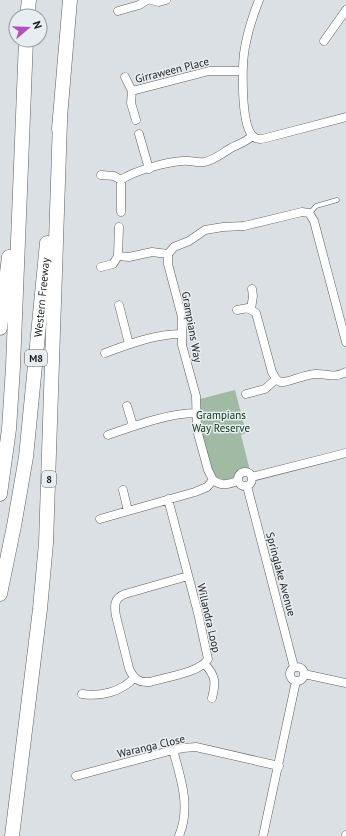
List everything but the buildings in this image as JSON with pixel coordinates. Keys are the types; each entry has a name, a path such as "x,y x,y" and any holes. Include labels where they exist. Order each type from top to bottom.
{"highway":[{"name":"Western Freeway","path":"0,594 26,458 60,121 70,0"},
{"path":"0,328 14,226 25,48"},
{"name":"M8","path":"0,494 8,429 13,367 26,48"},
{"name":"8","path":"12,836 40,609 46,543 60,121"}],"street":[{"path":"118,11 139,5 147,0"},
{"path":"151,0 159,2 166,0"},
{"path":"259,0 246,38 242,71 243,101 248,128 252,136 262,139 346,117"},
{"path":"324,41 346,10"},
{"name":"Girraween Place","path":"132,91 209,71 242,71"},
{"name":"Girraween Place","path":"125,77 132,91 131,103 136,120"},
{"path":"140,134 149,169"},
{"path":"121,180 132,174 181,161 199,162 210,160 244,143 252,136"},
{"path":"101,175 114,176 121,180"},
{"path":"120,212 121,180"},
{"path":"118,256 129,257 152,252 168,254 174,247 189,241 206,230 244,226 302,212 310,214 316,227 346,342"},
{"path":"101,267 113,264 118,256 119,227"},
{"name":"Grampians Way","path":"168,254 168,264 182,317 181,334 183,349 196,396 197,430 208,470 213,480"},
{"path":"251,309 253,296 252,289"},
{"path":"119,304 129,344"},
{"path":"237,310 244,308 251,309 257,316 272,372 276,379 280,382 315,374 332,376 340,375 346,372"},
{"path":"105,353 129,344 181,334"},
{"path":"246,394 268,387 276,379"},
{"path":"127,406 133,426"},
{"path":"108,435 133,426 185,413 196,413"},
{"path":"252,477 346,453"},
{"path":"243,472 248,472 252,477 251,484 247,486 242,485 238,481 240,474 243,472"},
{"path":"100,519 202,490 213,480 218,484 224,485 238,481"},
{"name":"Springlake Avenue","path":"247,486 294,667"},
{"path":"123,490 128,511"},
{"name":"Willandra Loop","path":"168,500 188,576 208,655 208,659 205,664 196,670 150,682 141,682 134,678 129,668 116,616 114,604 116,599 125,594 188,576"},
{"name":"Willandra Loop","path":"205,664 215,680 212,698"},
{"path":"296,681 291,679 290,676 290,671 294,667 298,666 301,668 304,674"},
{"path":"296,681 300,680 304,674"},
{"path":"304,674 346,683"},
{"path":"82,694 93,696 118,690 126,686 134,678"},
{"path":"263,836 296,681"},
{"name":"Waranga Close","path":"76,776 174,750 196,747 279,766"},
{"path":"174,750 185,797 184,820 179,836"}],"lane":[{"path":"310,214 316,206 337,200"}],"green space":[{"name":"Grampians Way Reserve","path":"235,390 246,433 241,435 250,471 242,469 234,477 223,480 217,478 213,474 199,423 200,399"}]}
